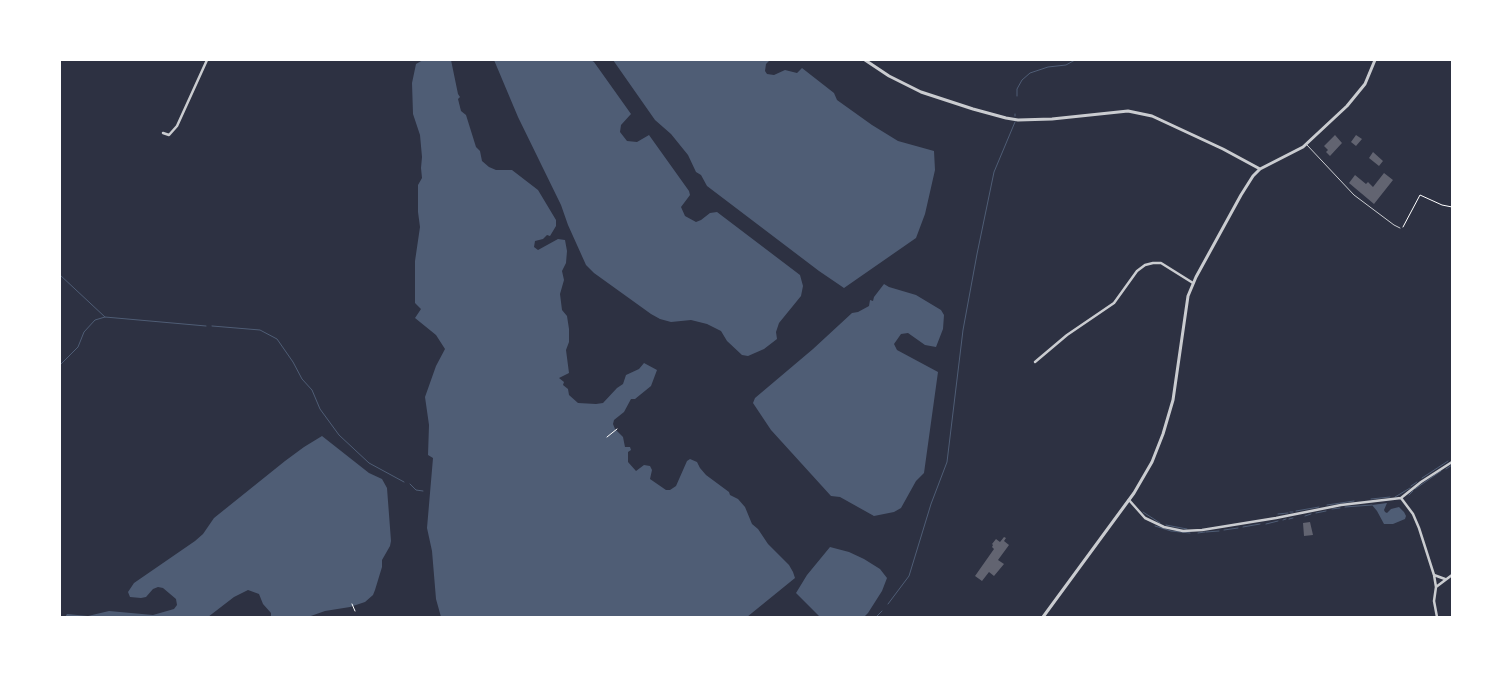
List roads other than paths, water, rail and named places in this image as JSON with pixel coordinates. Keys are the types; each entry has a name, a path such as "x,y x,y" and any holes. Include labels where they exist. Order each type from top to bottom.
{"street":[{"path":"163,133 170,135 177,126 206,60"},
{"path":"865,60 889,76 921,92 1006,118 1018,120 1052,119 1128,111 1152,116 1235,155 1260,169"},
{"path":"1043,617 1129,500 1152,462 1169,414 1187,302 1193,283 1241,195 1253,176 1260,169 1306,145 1358,94 1369,78 1375,60"},
{"path":"1035,362 1072,332 1107,309 1118,298 1137,271 1145,265 1153,262 1161,263 1193,283"},
{"path":"1129,500 1149,520 1164,527 1189,531 1276,518 1341,505 1400,498 1452,462"},
{"path":"1400,498 1417,522 1434,575 1436,587 1434,601 1437,617"},
{"path":"1434,575 1444,579"},
{"path":"1436,587 1444,579 1452,575"}],"lane":[{"path":"1306,145 1354,195 1400,228"}],"water":[{"path":"423,60 451,60 460,97 458,99 461,111 466,115 482,161 496,170 512,170 538,190 556,220 556,226 550,236 547,235 543,239 535,241 534,247 538,250 558,239 565,240 567,251 566,263 562,271 564,280 560,294 562,310 567,316 569,329 569,342 566,350 569,373 559,378 564,382 563,385 568,389 569,395 578,403 603,403 623,384 626,375 639,369 644,363 657,370 651,386 635,399 631,399 624,412 614,420 615,429 623,437 625,447 630,447 631,450 628,452 628,462 636,471 644,465 650,466 652,470 650,479 666,490 670,490 676,486 687,461 690,459 697,462 706,475 729,492 730,495 738,499 745,507 752,524 758,529 768,544 789,565 795,578 747,617 441,617 436,599 432,551 427,528 433,458 428,455 429,425 425,397 436,366 445,349 436,335 415,318 421,309 415,303 415,261 420,227 418,185 422,178 422,157 420,135 413,114 412,83 416,64"},
{"path":"494,60 591,60 594,62 631,114 621,125 620,132 627,141 637,142 649,135 689,191 690,195 681,207 685,216 696,222 710,213 717,212 800,275 803,286 801,296 779,323 776,332 777,339 764,349 748,356 742,355 727,341 721,331 707,324 691,320 671,322 660,319 594,273 586,265 561,205 518,117"},
{"path":"613,60 770,60 766,64 765,71 767,74 774,75 785,70 797,73 802,68 834,93 837,100 872,125 898,141 934,151 935,170 925,214 916,238 844,288 707,186 701,175 696,172 688,155 671,134 655,120"},
{"path":"884,284 916,295 941,310 944,315 943,329 936,347 925,345 908,333 901,334 894,344 897,350 938,372 924,473 916,481 901,508 894,512 874,516 840,497 831,496 771,430 753,403 755,398 852,313 869,306 870,300 873,301"},
{"path":"322,436 369,473 382,479 387,488 391,541 382,560 382,567 373,595 365,602 308,617 271,617 271,613 263,604 259,594 248,590 234,597 208,617 65,617 67,614 88,616 109,611 153,615 174,609 177,605 176,599 163,588 153,589 146,597 141,598 130,597 128,592 134,583 195,541 203,534 214,518 285,461"},
{"path":"1387,503 1385,512 1387,513 1391,509 1399,507 1406,516 1405,519 1393,524 1384,524 1372,505"},
{"path":"830,547 849,552 864,559 880,569 887,578 882,591 864,617 820,617 796,593 807,575"}],"waterway":[{"path":"1017,96 1017,89 1022,80 1030,73 1048,67 1066,65 1075,60"},
{"path":"888,604 909,576 931,504 947,462 963,330 977,254 994,172 1015,122"},
{"path":"60,275 105,317"},
{"path":"60,365 78,347 84,332 95,320 105,317 206,326"},
{"path":"212,326 260,330 277,339 302,379 312,390 320,409 339,435 369,463 404,482"},
{"path":"1422,478 1448,461"},
{"path":"1446,469 1452,465"},
{"path":"1415,489 1441,471"},
{"path":"1411,486 1417,482"},
{"path":"410,484 416,490 423,491"},
{"path":"1395,497 1410,488"},
{"path":"1409,495 1413,491"},
{"path":"1371,499 1390,497"},
{"path":"1327,505 1354,501"},
{"path":"1345,507 1372,505"},
{"path":"1296,511 1319,507"},
{"path":"1332,509 1340,508"},
{"path":"1316,513 1326,511"},
{"path":"1143,512 1160,523"},
{"path":"1278,514 1288,513"},
{"path":"1305,516 1311,514"},
{"path":"1289,519 1293,518"},
{"path":"1266,524 1278,521"},
{"path":"1243,527 1260,524"},
{"path":"1166,525 1187,529"},
{"path":"1155,526 1171,531 1190,533"},
{"path":"1224,530 1238,528"},
{"path":"1206,532 1219,531"},
{"path":"1198,533 1205,532"},
{"path":"876,617 882,611"}]}
